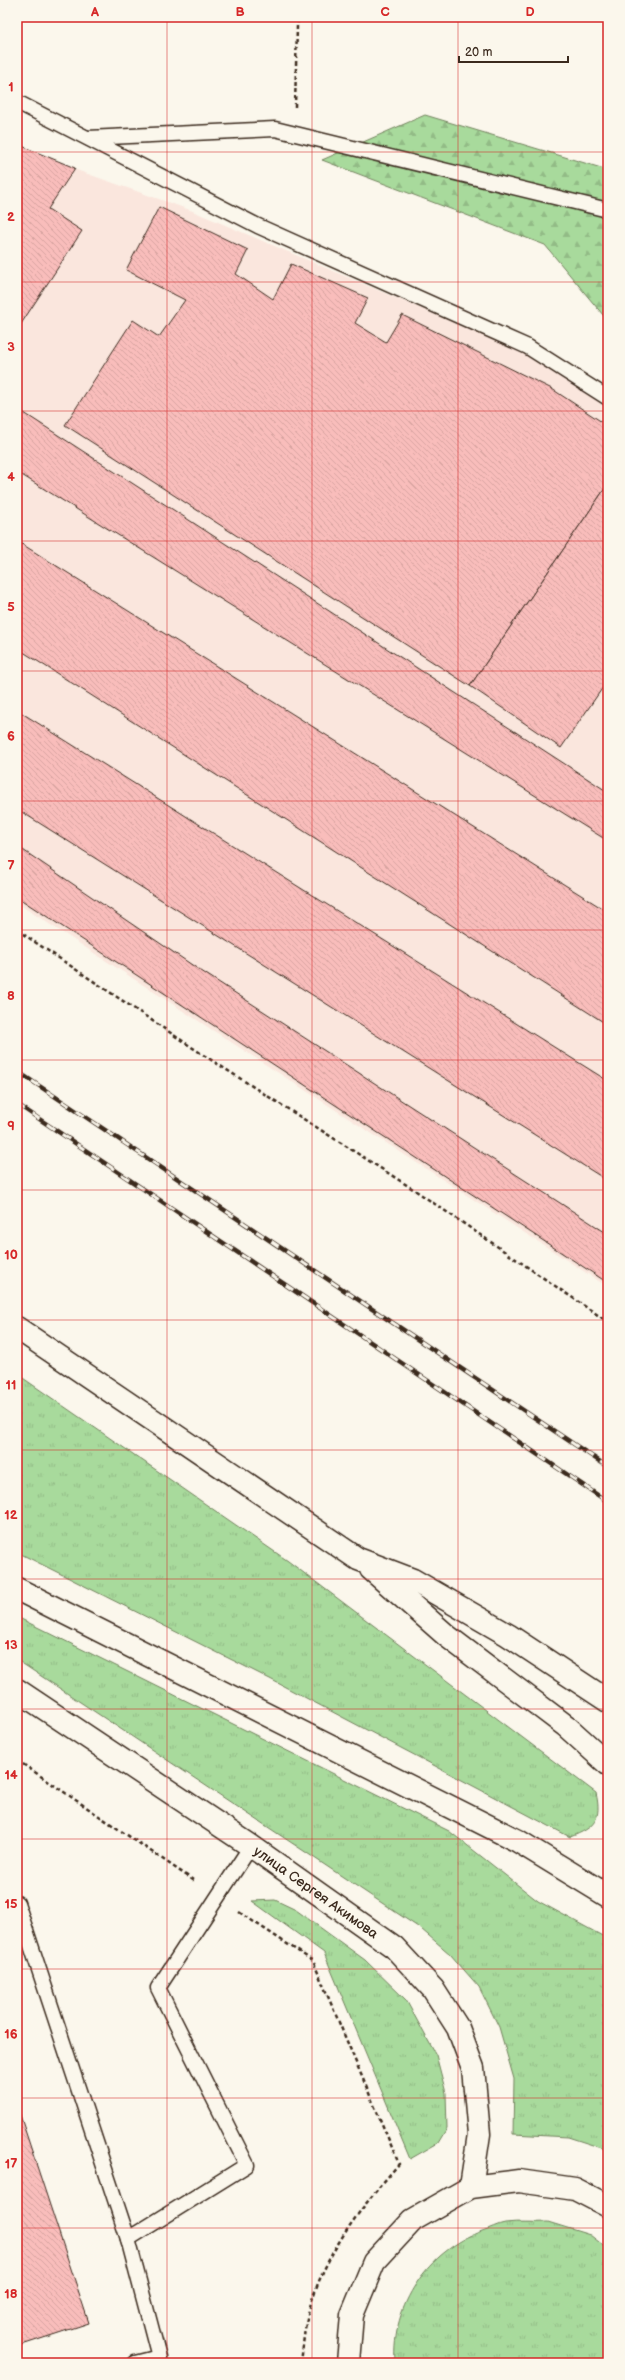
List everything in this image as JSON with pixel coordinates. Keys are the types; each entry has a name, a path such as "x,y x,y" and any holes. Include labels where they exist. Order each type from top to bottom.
{"main road":[{"path":"17,1328 358,1559 448,1636 566,1726 608,1764"},
{"path":"358,1559 413,1580 508,1635 608,1701"},
{"path":"17,1589 518,1841 608,1896"},
{"name":"улица Сергея Акимова","path":"17,1690 251,1846 394,1947 433,1989 458,2028 473,2068 479,2134 471,2187"},
{"path":"348,2363 352,2315 374,2262 413,2220 471,2187 519,2181 575,2189 608,2206"}],"lane":[{"path":"17,102 258,226 528,347 608,398"},
{"path":"88,138 275,129 608,210"},
{"path":"128,2239 247,2165 158,1988 251,1846"},
{"path":"17,1903 128,2239 159,2357 135,2363"}],"path":[{"path":"294,134 297,26 300,17"},
{"path":"17,930 205,1056 413,1189 608,1322"},
{"path":"17,1760 313,1961 399,2164 358,2211 325,2266 308,2315 301,2363"}],"shaded area":[{"path":"17,149 190,210 568,371 608,400 608,1287 17,903"}],"green space":[{"path":"425,115 608,170 608,321 545,245 322,160"},
{"path":"17,1374 288,1561 596,1793 598,1810 595,1821 591,1826 579,1834 570,1837 270,1679 17,1552"},
{"path":"17,1617 449,1831 538,1901 608,1939 608,2150 568,2137 513,2134 514,2079 499,2027 479,1987 450,1954 421,1929 17,1660"},
{"path":"275,1900 296,1910 365,1960 406,2000 436,2055 446,2093 447,2128 438,2143 410,2159 324,1953 252,1901"},
{"path":"516,2222 548,2222 590,2235 608,2249 608,2363 395,2363 395,2341 399,2321 407,2301 417,2283 430,2266 445,2252 463,2240 502,2224"}],"building":[{"path":"17,144 75,168 48,209 82,231 17,330"},
{"path":"159,207 248,250 236,274 273,299 291,264 368,298 355,323 386,342 402,315 552,389 608,426 608,484 470,686 65,425 133,320 159,337 185,300 126,270"},
{"path":"21,411 608,792 608,841 17,472 17,416"},
{"path":"608,484 608,680 561,748 470,686"},
{"path":"17,541 608,912 608,1025 17,648"},
{"path":"17,710 608,1081 608,1181 17,809"},
{"path":"17,846 195,967 608,1234 608,1283 17,897"},
{"path":"17,2106 89,2323 19,2346 17,2339"}],"railway":[{"path":"17,1071 608,1467"},
{"path":"17,1104 608,1502"}]}
